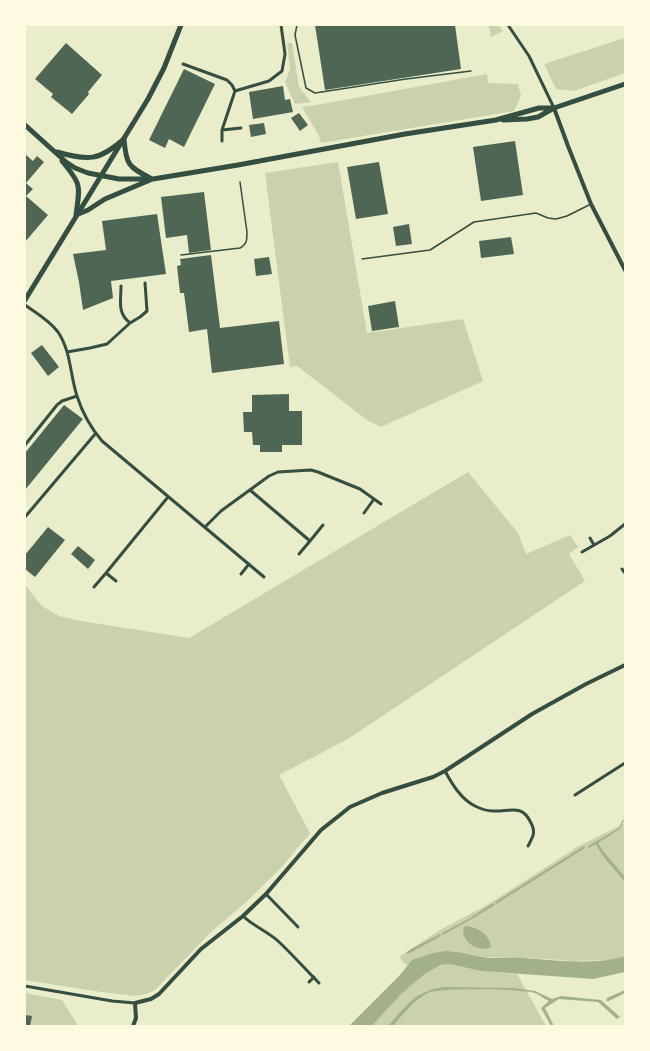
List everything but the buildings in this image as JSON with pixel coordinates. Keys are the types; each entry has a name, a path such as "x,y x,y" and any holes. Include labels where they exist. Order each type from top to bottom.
{"main road":[{"path":"25,300 148,99 164,68 181,25"},
{"path":"496,120 527,119 538,117 554,108 625,84"},
{"path":"25,125 54,152 75,168 100,176 134,180 153,179 238,166 405,134 496,120 539,108 554,108"},
{"path":"54,152 86,159 92,158 111,151 124,140"},
{"path":"124,140 125,155 128,162 136,171 153,179"},
{"path":"54,152 76,178 79,184 80,190 76,215"},
{"path":"76,215 88,210 105,199 153,179"}],"street":[{"path":"235,91 269,81 282,71 285,54 281,25"},
{"path":"508,25 529,56 554,108 591,204 625,270"},
{"path":"183,64 227,80 232,85 235,91 222,130 222,141"},
{"path":"222,130 241,128"},
{"path":"67,352 107,344 130,323 140,318 147,311 145,283"},
{"path":"121,286 120,310 123,318 130,323"},
{"path":"25,305 53,326 63,342 67,352 81,408 96,433 108,446 264,576"},
{"path":"25,446 57,405 62,401 77,396"},
{"path":"25,517 96,433"},
{"path":"204,527 222,511 268,476 278,472 311,470 318,472 360,489 381,504"},
{"path":"250,490 310,541"},
{"path":"94,587 168,497"},
{"path":"364,513 374,499"},
{"path":"582,552 610,536 625,524"},
{"path":"299,554 323,525"},
{"path":"590,538 594,545"},
{"path":"241,574 249,564"},
{"path":"622,569 625,573"},
{"path":"106,573 116,581"},
{"path":"25,986 112,1001 135,1003 151,999 159,994 201,950 243,916 266,894 321,830 350,807 382,794 433,777 445,771 532,714 586,684 625,665"},
{"path":"574,795 625,763"},
{"path":"445,771 453,785 462,796 483,810 493,811 512,809 520,811 526,815 533,828 534,835 528,846"},
{"path":"266,894 298,927"},
{"path":"243,916 250,923 268,933 278,941 319,982"},
{"path":"309,982 314,977"},
{"path":"132,1026 136,1018 135,1003"}],"lane":[{"path":"297,25 295,35 306,88 315,93 471,71"},
{"path":"182,255 234,249 245,245 247,232 240,182"},
{"path":"362,259 430,250 474,222 536,213 548,218 556,218 567,216 591,204"}],"shaded area":[{"path":"488,25 498,25 503,31 491,37"},
{"path":"625,38 625,73 574,91 556,89 544,64"},
{"path":"287,43 292,43 299,87 311,102 295,104 285,82 290,69"},
{"path":"487,74 488,83 518,84 521,96 514,111 321,143 319,136 302,107 316,105"},
{"path":"338,162 367,333 463,319 483,381 381,427 367,420 297,366 290,367 265,173"},
{"path":"468,472 518,533 526,554 570,535 578,547 569,554 585,581 348,739 279,775 310,833 281,868 245,903 211,932 154,991 134,996 25,980 25,585 42,606 59,616 81,621 189,638"},
{"path":"625,818 620,829 598,843 625,877 625,882 605,859 596,844 589,848 588,846 619,828"},
{"path":"625,823 625,956 610,960 571,961 484,957 451,951 412,960 407,966 399,957 440,930 487,905 579,846"},
{"path":"584,846 585,848 496,904 495,902"},
{"path":"493,903 495,905 443,935 442,933 470,918"},
{"path":"467,926 476,928 483,932 490,942 491,947 481,949 467,941 463,932 464,927"},
{"path":"440,934 441,936 408,954 406,953 411,949"},
{"path":"446,951 460,952 487,958 517,958 574,962 600,961 625,956 625,972 593,979 481,971 449,964 441,965 426,973 401,994 372,1026 349,1026 400,975 412,960 433,953"},
{"path":"449,964 481,971 517,974 546,1026 372,1026 417,979 439,966"},
{"path":"445,987 514,988 535,991 552,999 561,996 601,1000 620,1017 617,1019 598,1002 559,999 545,1008 554,1026 551,1026 541,1008 549,1001 535,993 464,989 435,991 428,993 418,999 393,1026 388,1026 407,1005 419,995 427,991"},
{"path":"625,990 625,993 606,1001 607,998"},
{"path":"25,993 62,1000 77,1024 76,1026 25,1026"}]}
